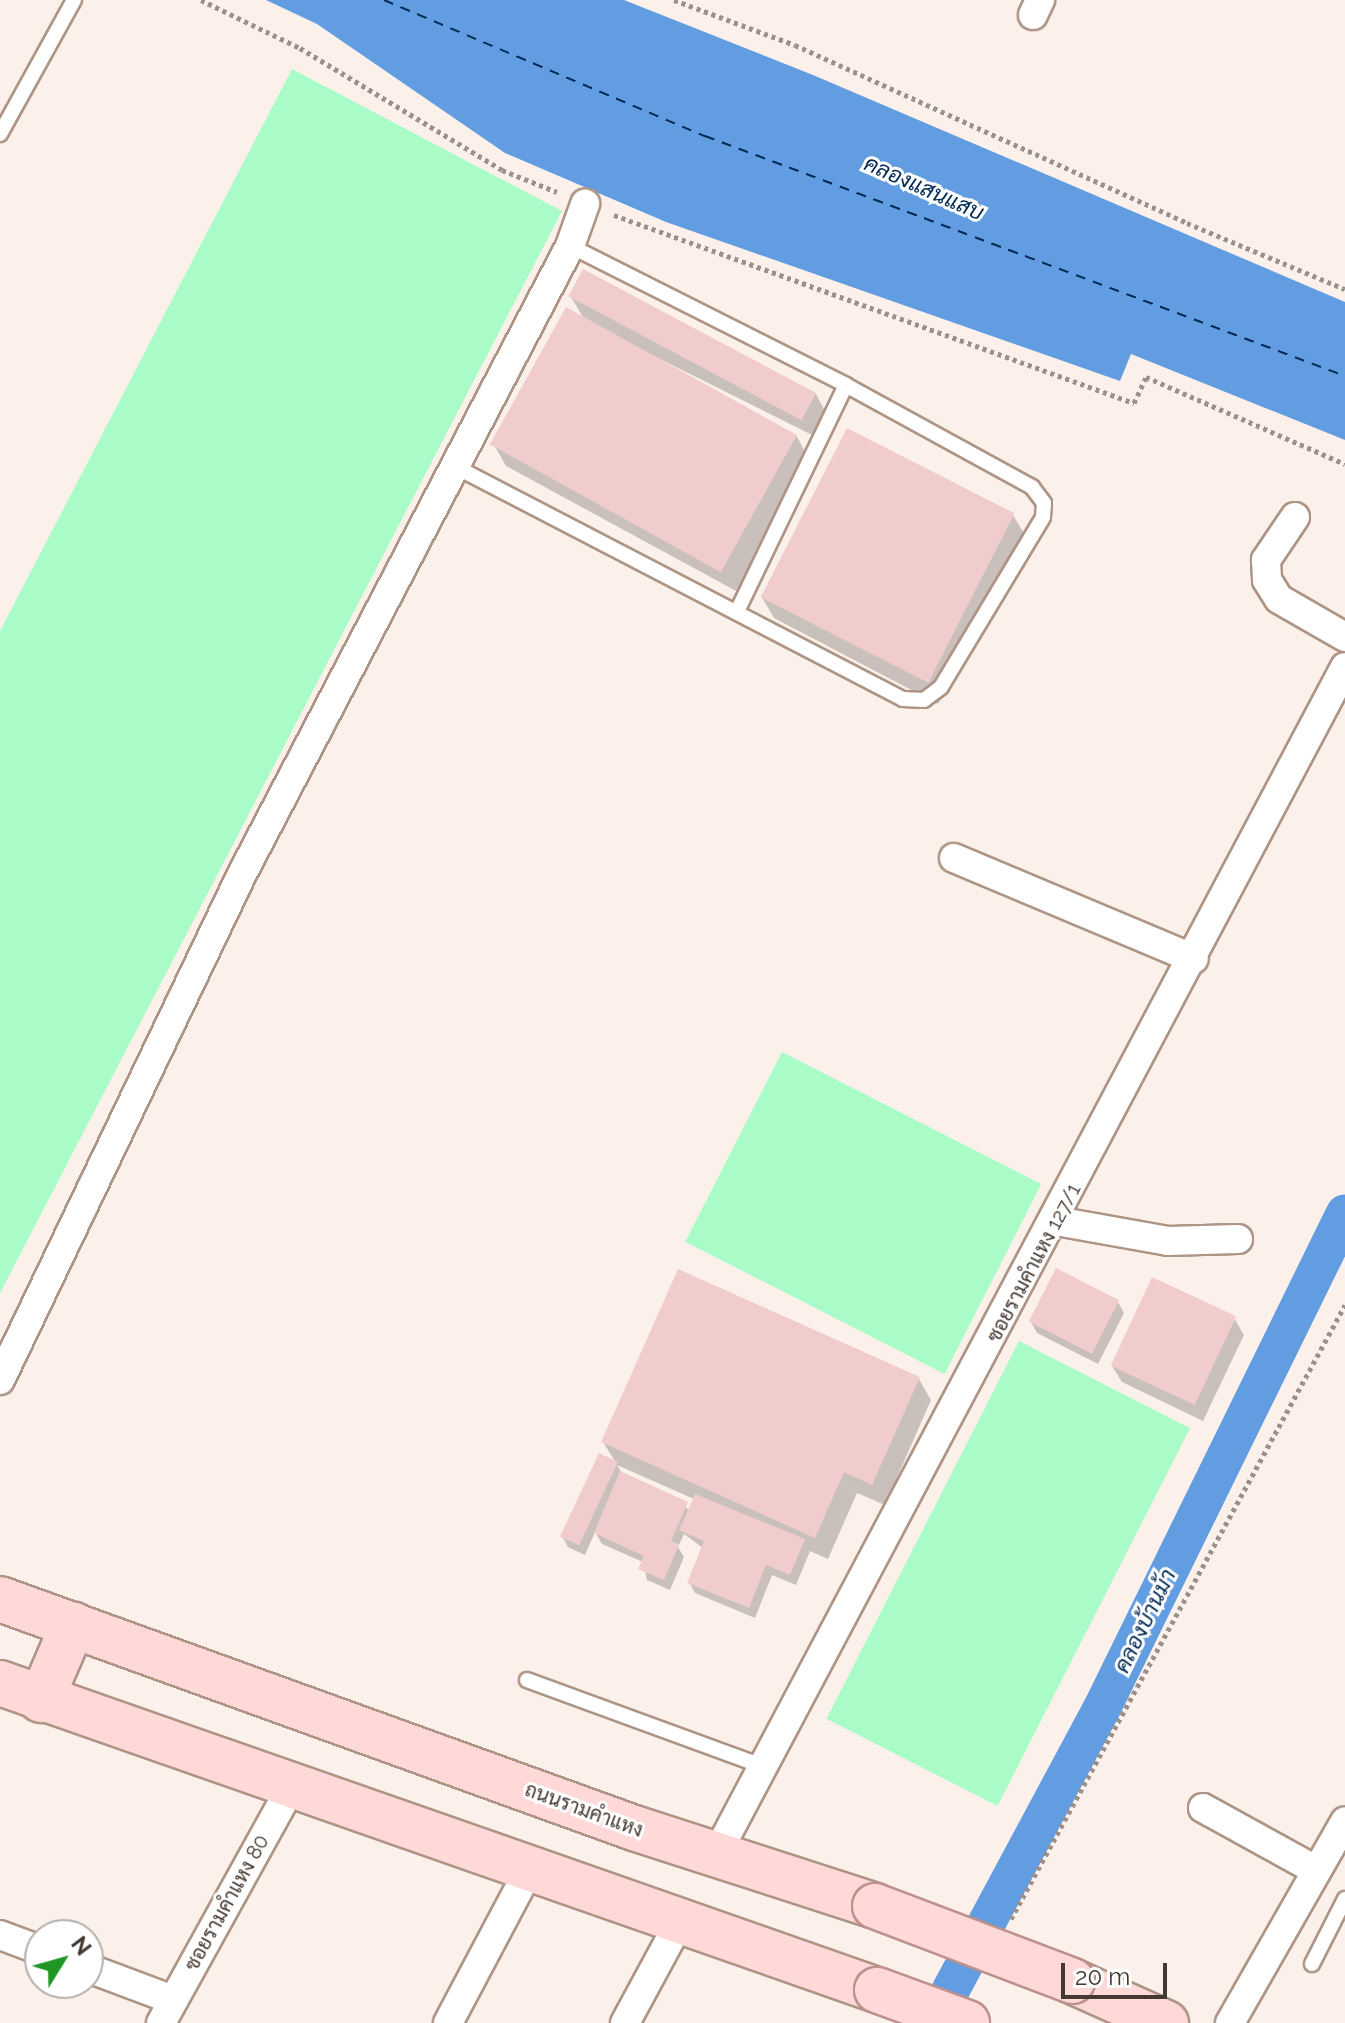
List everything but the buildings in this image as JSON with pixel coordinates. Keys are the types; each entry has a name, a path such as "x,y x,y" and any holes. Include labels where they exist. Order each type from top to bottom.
{"main road":[{"name":"ถนนรามคำแหง","path":"0,1599 716,1855 875,1906 1072,1981 1166,2023"},
{"path":"41,1700 73,1625"},
{"path":"0,1683 41,1700 294,1782 679,1923 967,2023"}],"street":[{"path":"0,1380 242,874 570,246 585,204"},
{"path":"1295,517 1266,560 1267,580 1279,599 1345,637"},
{"name":"ซอยรามคำแหง 127/1","path":"716,1855 1342,684"},
{"path":"954,858 1194,959"},
{"path":"1056,1221 1168,1241 1238,1239"},
{"name":"ซอยรามคำแหง 80","path":"167,2011 294,1782"},
{"path":"1203,1808 1316,1870"},
{"path":"1230,2023 1345,1821"},
{"path":"448,2023 530,1868"},
{"path":"625,2023 679,1923"},
{"path":"0,1935 24,1944"},
{"path":"104,1977 167,2011"}],"lane":[{"path":"0,134 74,0"},
{"path":"454,466 903,699 924,700 941,687 1043,517 1044,503 1032,487 846,385 570,246"},
{"path":"737,611 846,385"},
{"path":"527,1680 765,1767"},
{"path":"1312,1964 1345,1899"}],"path":[{"path":"201,0 300,48 502,170 585,204 1134,403 1146,377 1345,464"},
{"path":"674,0 795,45 1187,223 1345,289"},
{"path":"1004,1933 1345,1305"}],"green space":[{"path":"292,69 562,211 0,1293 0,631"},
{"path":"782,1052 1041,1184 945,1374 685,1242"},
{"path":"1019,1341 1190,1428 998,1806 827,1719"}],"water":[{"name":"คลองแสนแสบ","path":"266,0 624,0 813,75 1345,302 1345,440 1131,354 1120,381 666,222 505,153 317,24"}],"waterway":[{"name":"คลองบ้านม้า","path":"933,2023 1102,1708 1345,1213"}],"ferry route":[{"path":"384,0 705,136 1345,376"}]}
